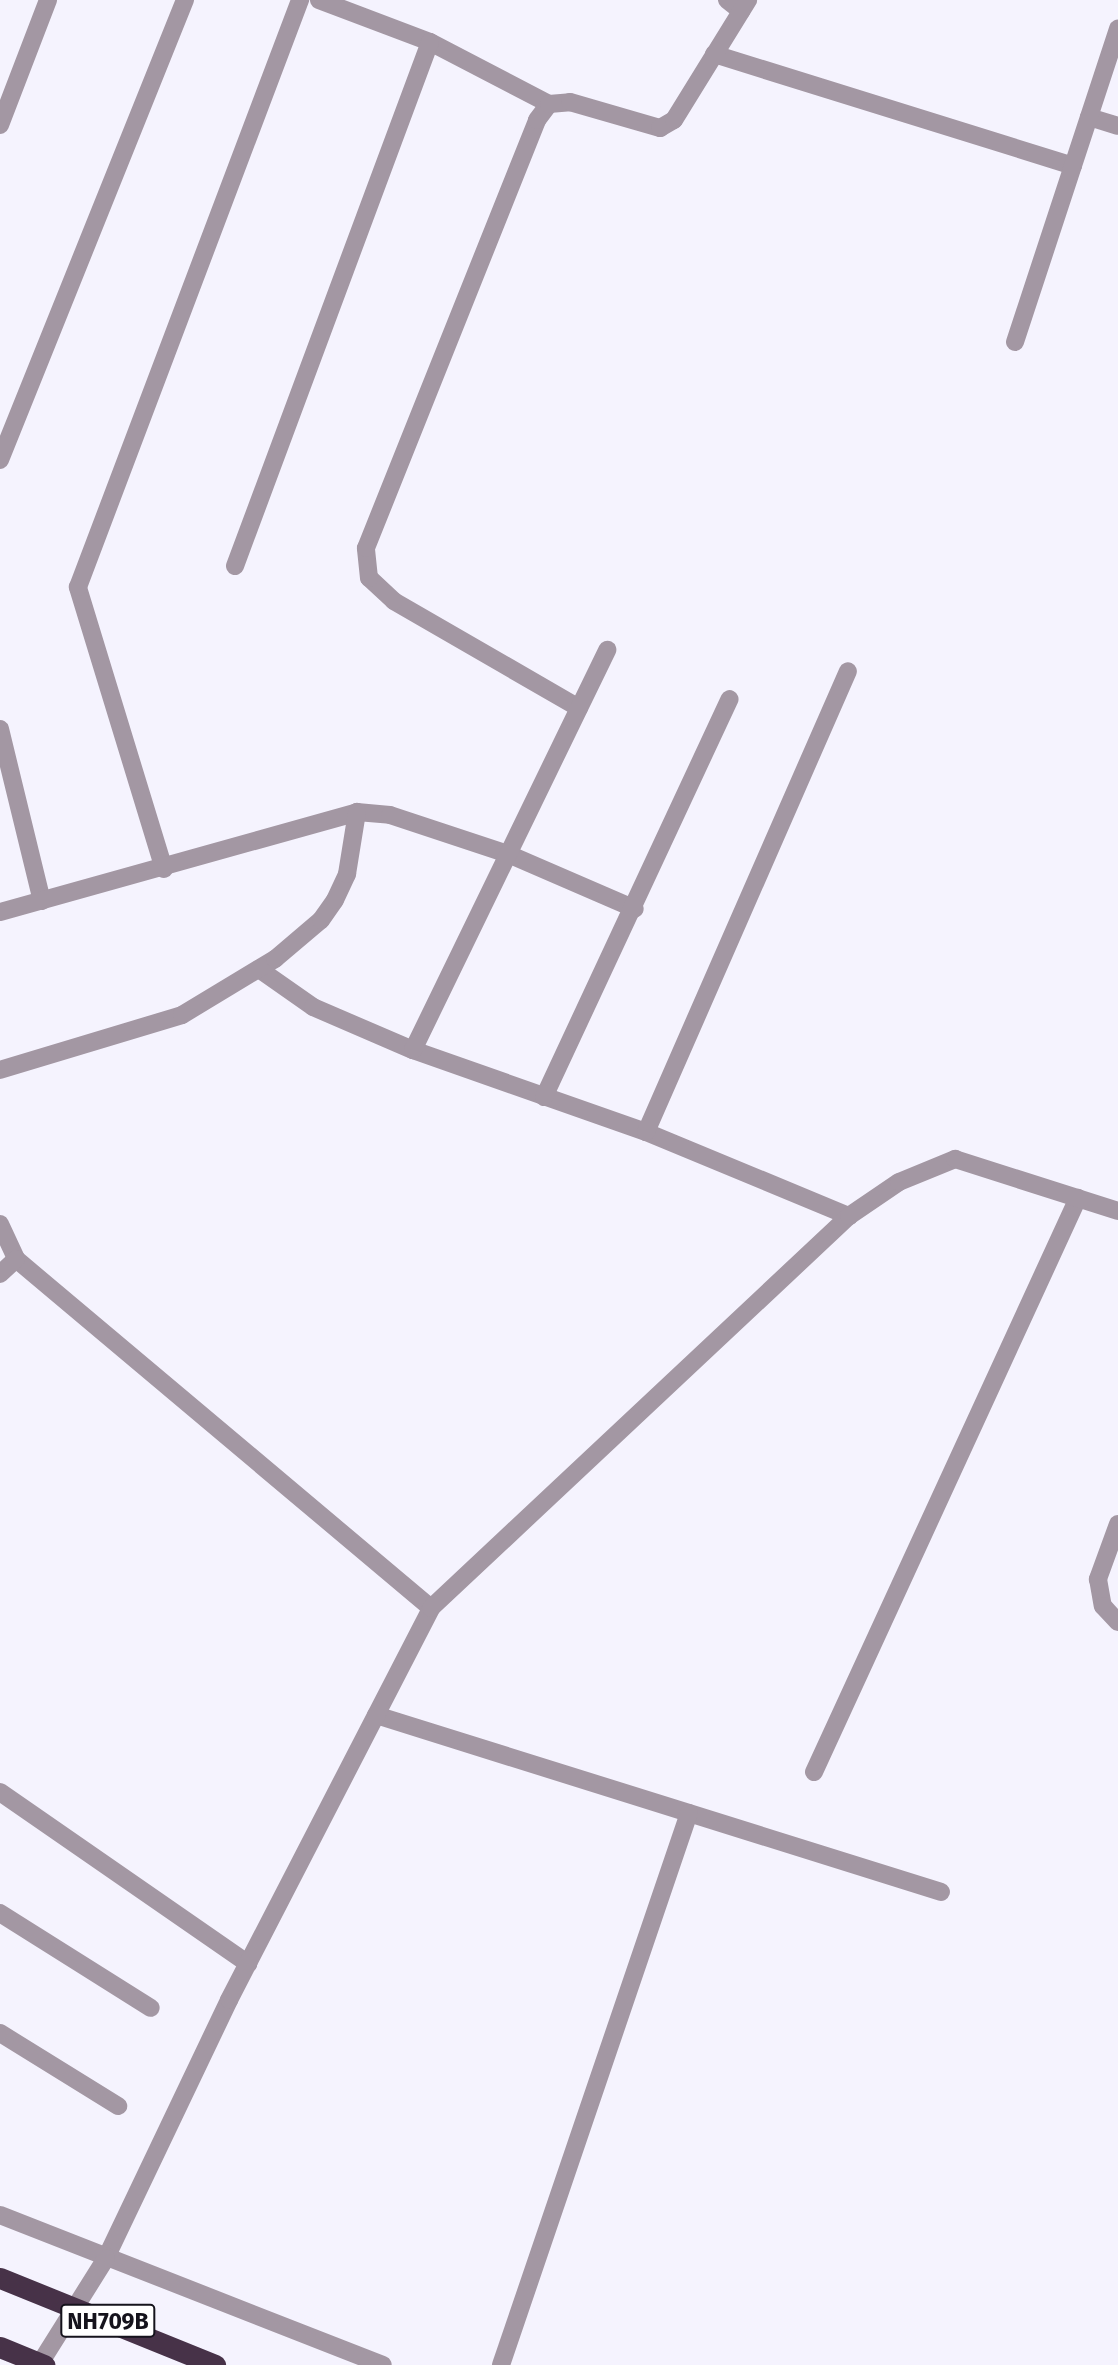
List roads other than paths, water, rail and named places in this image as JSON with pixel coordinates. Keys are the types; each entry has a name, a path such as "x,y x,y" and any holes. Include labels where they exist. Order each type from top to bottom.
{"highway":[{"name":"NH709B","path":"0,2278 215,2365"},
{"name":"NH709B","path":"0,2347 41,2365"}],"street":[{"path":"0,125 48,0"},
{"path":"0,460 185,0"},
{"path":"164,869 78,587 300,0"},
{"path":"319,0 430,42 549,104 570,102 660,128 674,120 714,54 739,4"},
{"path":"1015,342 1118,29"},
{"path":"236,566 430,42"},
{"path":"714,54 1073,166"},
{"path":"549,104 537,120 366,548 369,578 394,601 579,708"},
{"path":"1089,117 1118,126"},
{"path":"412,1050 607,650"},
{"path":"646,1132 848,671"},
{"path":"544,1097 635,909 730,699"},
{"path":"0,729 42,901"},
{"path":"0,1070 182,1015 259,968 321,919 335,900 347,874 357,813"},
{"path":"0,912 164,869 357,813 390,815 508,854 635,909"},
{"path":"259,968 313,1007 412,1050 646,1132 849,1216"},
{"path":"41,2365 106,2258 248,1964 431,1608 849,1216 899,1182 955,1159 1118,1211"},
{"path":"814,1772 1078,1198"},
{"path":"0,1224 16,1259 431,1608"},
{"path":"0,1274 16,1259"},
{"path":"1118,1524 1098,1579 1103,1606 1118,1622"},
{"path":"376,1715 941,1892"},
{"path":"0,1792 248,1964"},
{"path":"501,2365 689,1813"},
{"path":"0,1913 151,2008"},
{"path":"0,2033 118,2106"},
{"path":"0,2215 383,2365"}]}
